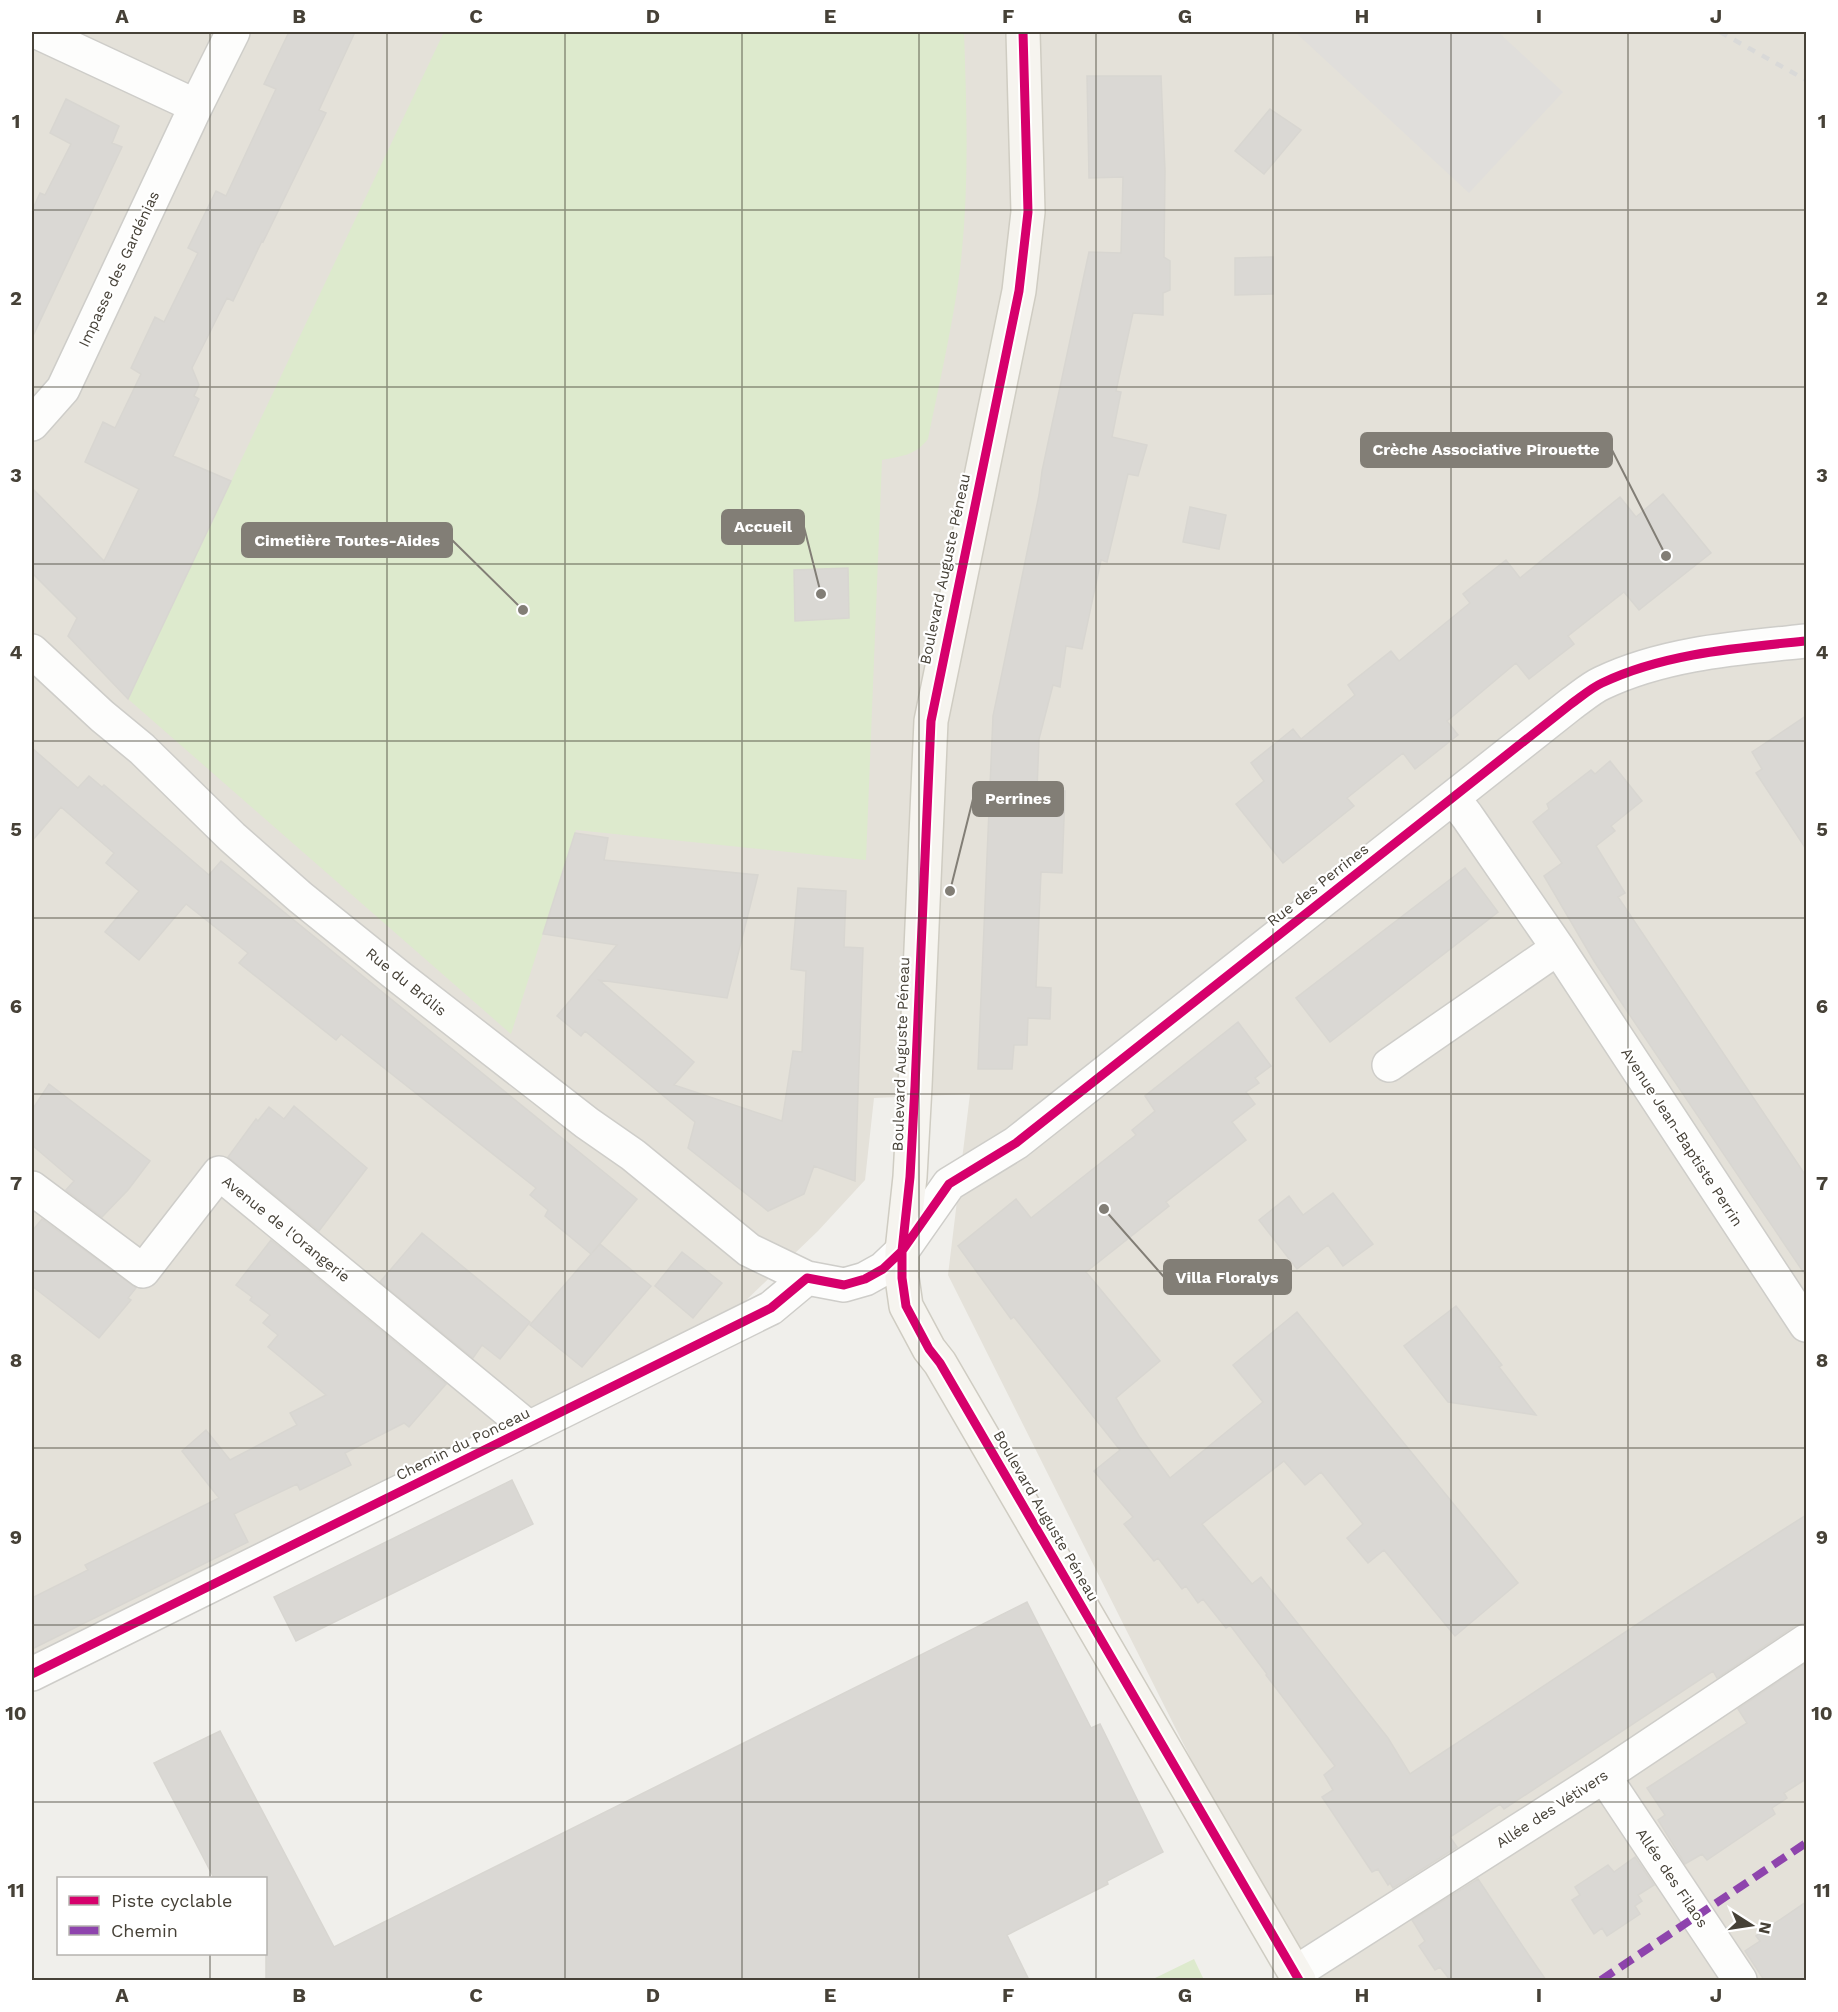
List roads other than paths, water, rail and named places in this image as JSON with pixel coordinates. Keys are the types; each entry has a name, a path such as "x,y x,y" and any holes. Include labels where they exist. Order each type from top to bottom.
{"street":[{"path":"37,32 196,106"},
{"name":"Impasse des Gardénias","path":"32,424 63,388 233,32"},
{"name":"Boulevard Auguste Péneau","path":"1023,32 1028,212 1025,248 931,721 910,1177 902,1251 902,1278 906,1306 929,1349 940,1363 1297,1977"},
{"name":"Rue des Perrines","path":"902,1251 949,1184 1016,1143 1599,684 1630,671 1666,662 1734,649 1806,641"},
{"name":"Rue du Brûlis","path":"35,660 142,749 232,837 300,897 380,962 587,1123 633,1155 749,1250 807,1278"},
{"name":"Avenue Jean-Baptiste Perrin","path":"1453,798 1558,948 1806,1324"},
{"path":"1389,1065 1558,948"},
{"name":"Avenue de l'Orangerie","path":"32,1188 143,1271 219,1173 529,1428"},
{"path":"807,1278 844,1285 865,1279 883,1269 902,1251"},
{"name":"Chemin du Ponceau","path":"32,1674 771,1308 807,1278"},
{"name":"Allée des Vétivers","path":"1297,1977 1806,1641"},
{"name":"Allée des Filaos","path":"1604,1776 1740,1980"}],"railway":[{"path":"1720,32 1806,80"}],"place":[{"name":"Crèche Associative Pirouette","path":"1666,556"},
{"name":"Accueil","path":"821,594"},
{"name":"Cimetière Toutes-Aides","path":"523,610"},
{"name":"Perrines","path":"950,891"},
{"name":"Villa Floralys","path":"1104,1209"}]}
